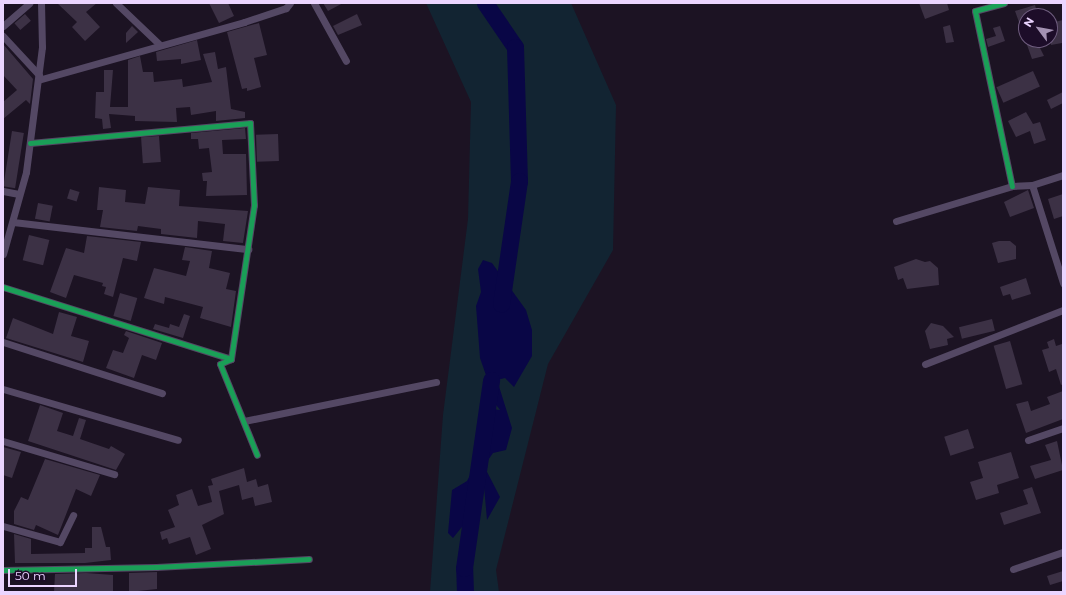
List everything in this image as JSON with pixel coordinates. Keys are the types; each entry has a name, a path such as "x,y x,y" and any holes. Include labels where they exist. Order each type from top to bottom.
{"street":[{"path":"3,26 29,3"},
{"path":"3,254 13,222 30,142 39,77 41,3"},
{"path":"116,3 159,44"},
{"path":"39,77 244,22 286,8 290,3"},
{"path":"314,3 346,61"},
{"path":"1004,3 975,11 1012,186"},
{"path":"3,36 39,77"},
{"path":"30,142 250,123 254,205 231,359"},
{"path":"896,221 1012,186 1032,185 1063,175"},
{"path":"1032,185 1063,283"},
{"path":"3,191 19,194"},
{"path":"13,222 248,249"},
{"path":"3,287 231,359"},
{"path":"925,364 1063,310"},
{"path":"3,342 162,393"},
{"path":"231,359 220,364 257,455"},
{"path":"244,421 436,382"},
{"path":"3,389 178,440"},
{"path":"1028,440 1063,428"},
{"path":"3,441 114,474"},
{"path":"3,526 60,542 73,515"},
{"path":"1013,569 1063,552"},
{"path":"3,570 156,567 309,559"}],"shaded area":[{"path":"426,3 571,3 616,105 613,250 548,364 496,570 499,592 430,592 443,415 468,219 471,102"},
{"path":"483,260 492,263 526,310 532,330 532,356 514,387 505,378 497,380 512,428 506,450 493,453 484,466 500,497 487,520 484,486 477,488 472,500 474,512 453,538 448,533 452,490 467,481 486,445 481,419 485,408 500,410 494,402 487,402 488,381 480,358 476,306 481,292 478,269"}],"building":[{"path":"57,3 97,3 86,12 100,27 85,41 72,27 77,22"},
{"path":"209,3 228,3 234,16 219,23"},
{"path":"323,3 343,3 328,11"},
{"path":"919,3 947,3 949,10 925,19"},
{"path":"1035,5 1036,8 1025,8"},
{"path":"1018,10 1018,19 1015,11"},
{"path":"25,14 31,21 20,30 14,23"},
{"path":"357,14 362,25 338,35 333,26"},
{"path":"1063,20 1062,43 1058,44 1058,21"},
{"path":"259,23 267,55 254,58 261,87 247,91 247,88 242,89 227,32"},
{"path":"950,25 954,42 946,43 943,27"},
{"path":"132,26 138,32 126,43 126,33"},
{"path":"1000,26 1005,41 988,47 986,39 996,36 993,28"},
{"path":"197,40 201,60 181,64 181,59 157,61 156,52"},
{"path":"3,44 33,79 30,104 26,100 3,119 3,102 17,90 3,75"},
{"path":"1028,48 1040,48 1044,56 1032,59"},
{"path":"215,52 218,69 226,67 231,109 245,112 245,118 216,121 216,111 191,115 190,107 176,108 177,122 135,121 135,116 109,114 111,128 103,129 102,119 95,118 96,92 104,92 104,70 113,70 110,107 128,107 128,60 140,56 143,72 153,72 154,82 182,79 183,87 212,82 203,54"},
{"path":"1033,71 1040,87 1003,103 996,87"},
{"path":"1063,92 1063,103 1051,109 1047,100"},
{"path":"1026,112 1033,124 1040,122 1046,140 1034,144 1030,131 1016,137 1008,121"},
{"path":"245,128 246,139 222,140 223,154 246,154 247,195 206,196 207,181 203,181 202,173 212,172 209,148 199,149 198,139 191,139 191,133"},
{"path":"12,131 24,133 15,188 3,186"},
{"path":"278,134 279,161 257,162 256,135"},
{"path":"159,136 161,162 143,163 141,137"},
{"path":"99,187 126,190 125,202 145,204 148,187 180,190 179,206 248,211 243,243 223,241 225,224 198,221 197,238 161,234 161,229 138,226 137,231 100,227 103,210 97,210"},
{"path":"70,189 80,192 77,201 67,199"},
{"path":"1028,190 1034,208 1010,217 1004,202"},
{"path":"1063,194 1063,216 1054,219 1048,199"},
{"path":"38,203 53,206 50,222 35,219"},
{"path":"29,235 49,240 43,265 23,260"},
{"path":"87,236 141,242 137,261 123,258 113,297 104,294 106,287 102,286 103,283 74,275 66,298 50,292 66,248 84,253"},
{"path":"999,241 1010,241 1016,246 1016,259 998,263 992,243"},
{"path":"185,247 212,251 209,268 230,273 226,289 236,291 231,327 200,318 203,307 165,297 164,304 144,298 154,268 186,276 190,261 182,260"},
{"path":"916,259 925,262 930,261 938,268 939,285 907,289 903,278 898,280 894,267"},
{"path":"1026,278 1031,294 1012,300 1010,294 1003,296 1000,287"},
{"path":"120,293 137,298 131,321 113,316"},
{"path":"59,312 77,317 71,336 89,341 83,362 6,338 13,318 53,334"},
{"path":"184,314 190,316 183,338 153,329 155,324 169,328 170,324 179,327"},
{"path":"992,319 995,331 962,339 959,327"},
{"path":"931,323 943,326 954,337 947,339 948,345 930,349 925,331"},
{"path":"126,331 162,343 156,360 142,355 134,378 106,368 113,350 123,353 129,338 124,335"},
{"path":"1054,339 1056,346 1062,344 1063,348 1063,384 1061,385 1056,369 1049,372 1042,350 1049,348 1047,342"},
{"path":"1010,341 1022,384 1006,389 994,346"},
{"path":"1063,391 1063,419 1026,433 1016,404 1028,401 1031,411 1050,404 1047,397"},
{"path":"40,405 63,413 57,431 73,436 79,418 86,420 80,439 109,449 111,446 125,454 116,470 28,441"},
{"path":"968,429 974,448 950,456 944,437"},
{"path":"1057,441 1063,470 1035,479 1030,466 1051,460 1045,445"},
{"path":"3,447 21,452 12,478 3,475"},
{"path":"1011,452 1019,478 997,485 999,493 976,500 970,482 983,478 978,462"},
{"path":"45,459 100,475 91,496 76,489 58,535 36,525 34,530 14,524 14,511 21,497 28,500"},
{"path":"244,468 247,482 256,479 258,487 268,484 272,502 255,506 253,497 242,500 239,485 219,491 224,514 202,525 211,549 196,555 190,537 169,544 167,538 162,540 160,532 175,527 168,510 179,505 176,495 192,489 198,506 212,502 208,486 213,485 211,479"},
{"path":"1032,487 1041,513 1004,525 1000,513 1028,504 1023,490"},
{"path":"92,527 101,527 106,547 110,547 111,560 85,563 15,563 14,534 31,539 31,554 85,553 85,548 92,548"},
{"path":"1063,571 1063,581 1050,585 1047,576"},
{"path":"157,572 157,589 129,592 129,573"},
{"path":"86,573 113,575 113,592 54,592 55,574"}],"waterway":[{"path":"485,3 515,47 519,181 501,304"},
{"path":"465,592 464,568 491,380"}],"cycle path":[{"path":"1004,3 975,11 1012,186"},
{"path":"30,143 250,123 254,205 231,359 220,364 257,455"},
{"path":"3,287 231,359"},
{"path":"3,570 156,567 309,559"}]}
